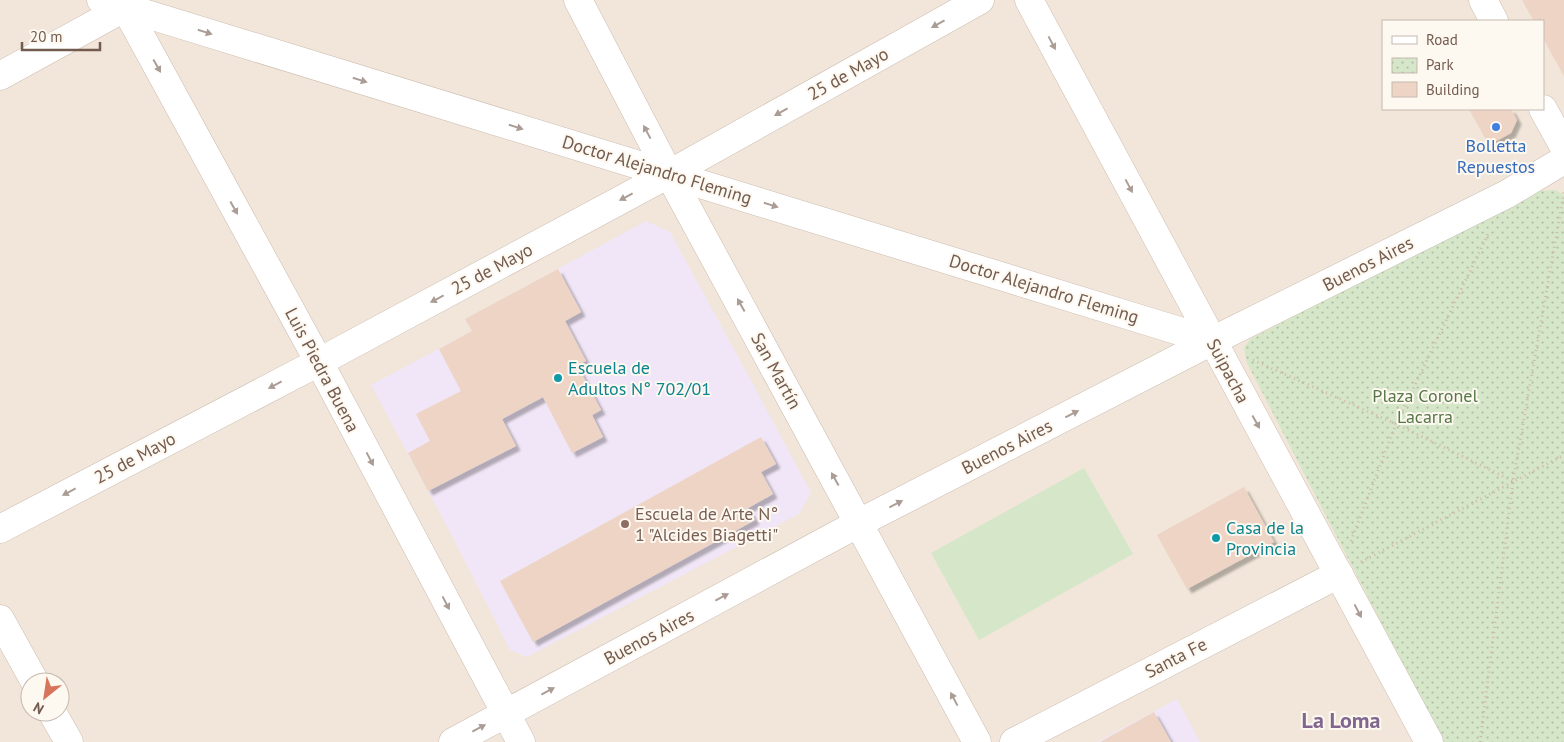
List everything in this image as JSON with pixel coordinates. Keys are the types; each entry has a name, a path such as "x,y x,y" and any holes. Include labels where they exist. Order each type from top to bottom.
{"street":[{"name":"San Martín","path":"578,0 669,174 977,742"},
{"name":"25 de Mayo","path":"0,528 318,362 669,174 980,0"},
{"name":"Suipacha","path":"1029,0 1429,742"},
{"path":"1483,0 1493,20"},
{"name":"Doctor Alejandro Fleming","path":"121,2 669,174 1212,341"},
{"path":"0,76 121,2"},
{"name":"Luis Piedra Buena","path":"121,2 318,362 521,742"},
{"path":"1544,110 1564,147"},
{"name":"Buenos Aires","path":"453,742 859,523 1212,341 1507,194 1564,160"},
{"name":"Santa Fe","path":"1014,742 1339,574"},
{"path":"0,619 29,672"},
{"path":"58,722 69,742"}],"path":[{"path":"1480,742 1513,482 1564,189"},
{"path":"1339,574 1396,424 1507,194"},
{"path":"1212,341 1396,424 1513,482"},
{"path":"1339,574 1564,455"}],"shaded area":[{"path":"0,0 1564,0 1564,742 0,742"},
{"path":"646,221 670,232 811,493 799,514 527,657 510,650 451,534 371,385 472,331 465,319"},
{"path":"1177,699 1200,742 1097,742"}],"green space":[{"name":"Plaza Coronel Lacarra","path":"1556,190 1564,195 1564,742 1443,742 1247,363 1244,348 1250,339 1538,191"},
{"path":"1084,468 1133,554 979,640 931,553"}],"building":[{"path":"1522,0 1564,0 1564,76 1544,40 1544,20 1533,20"},
{"name":"Bolletta Repuestos","path":"1470,110 1512,110 1517,120 1511,133 1489,145"},
{"name":"Escuela de Adultos N° 702/01","path":"558,269 581,312 565,321 586,361 577,365 601,410 592,415 603,437 572,453 543,397 502,419 516,446 428,491 408,453 430,441 416,414 461,391 439,349 472,331 465,319"},
{"name":"Escuela de Arte N° 1 \"Alcides Biagetti\"","path":"761,437 776,464 761,472 773,494 748,508 755,520 533,642 500,581"},
{"name":"Casa de la Provincia","path":"1244,487 1274,542 1187,589 1157,535"},
{"path":"1154,712 1171,742 1100,742"}],"place":[{"name":"Bolletta Repuestos","path":"1496,127"},
{"name":"Escuela de Adultos N° 702/01","path":"558,378"},
{"name":"Escuela de Arte N° 1 \"Alcides Biagetti\"","path":"625,524"},
{"name":"Casa de la Provincia","path":"1216,538"}],"district":[{"name":"La Loma","path":"1341,720"}]}
